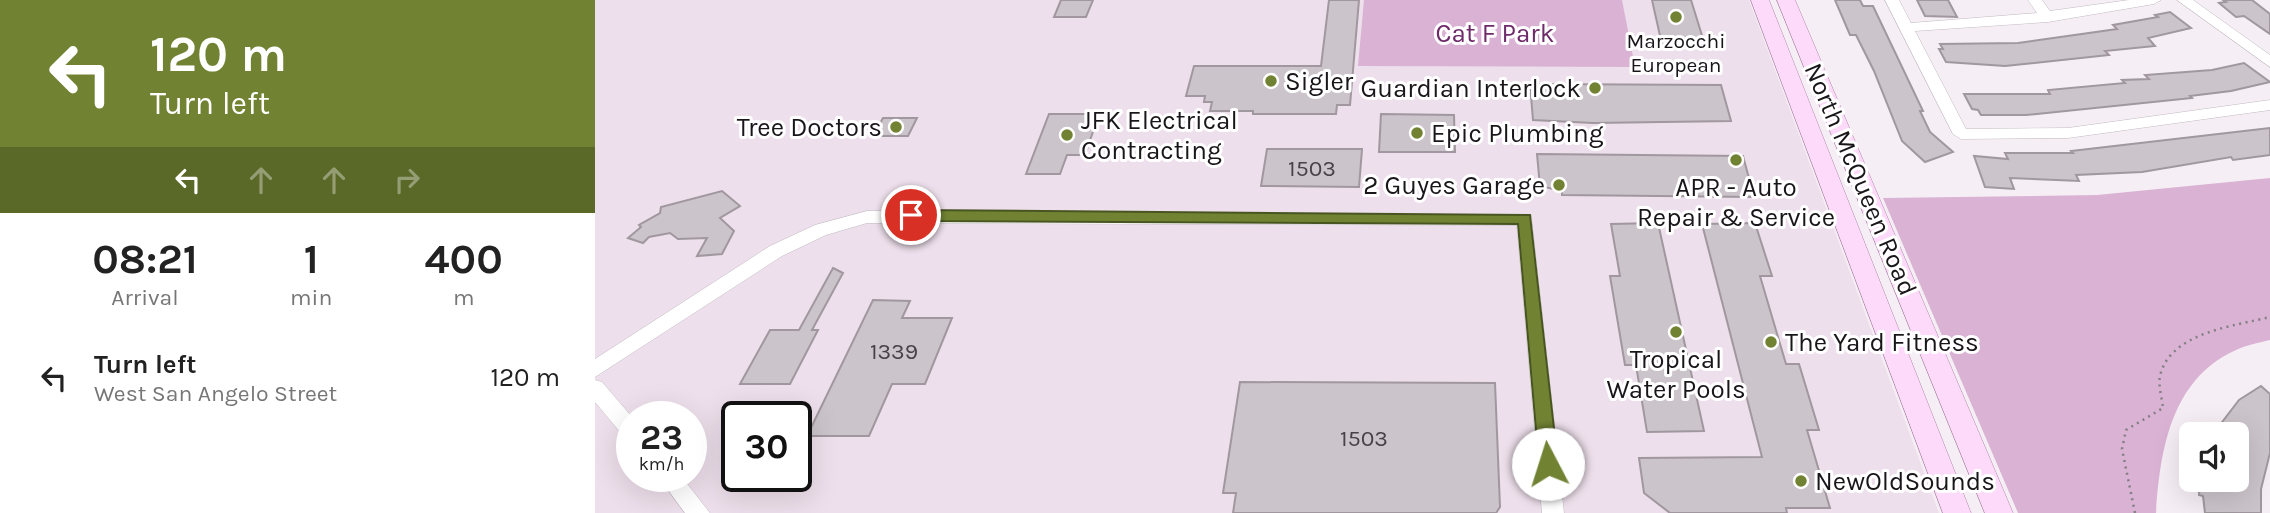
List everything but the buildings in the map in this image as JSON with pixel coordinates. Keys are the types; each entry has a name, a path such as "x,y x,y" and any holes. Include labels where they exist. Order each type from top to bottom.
{"main road":[{"name":"North McQueen Road","path":"1760,0 1957,513"},
{"name":"North McQueen Road","path":"1786,0 1999,513"}],"street":[{"path":"1892,0 1962,134 2068,133 2270,106"},
{"path":"2035,0 2048,18"},
{"path":"1906,27 1980,25 2048,18 2154,0"},
{"path":"2184,0 2270,62"},
{"path":"595,369 776,251 821,230 867,217 1525,219 1553,513"},
{"path":"595,388 616,413"},
{"path":"681,492 699,513"}],"path":[{"path":"2135,513 2122,449 2126,430 2163,408 2159,376 2169,357 2192,341 2270,317"}],"shaded area":[{"path":"595,0 1749,0 1939,513 595,513"}],"green space":[{"name":"Cat F Park","path":"1364,0 1622,0 1635,67 1358,66"},
{"path":"2270,178 2270,340 2238,349 2213,364 2196,380 2183,399 2166,442 2156,513 2018,513 1883,198 2097,195"}],"place":[{"name":"Marzocchi European","path":"1676,17"},
{"name":"Sigler","path":"1271,81"},
{"name":"Guardian Interlock","path":"1595,88"},
{"name":"Tree Doctors","path":"896,127"},
{"name":"Epic Plumbing","path":"1417,133"},
{"name":"JFK Electrical Contracting","path":"1067,135"},
{"name":"APR - Auto Repair & Service","path":"1736,160"},
{"name":"2 Guyes Garage","path":"1559,185"},
{"name":"Tropical Water Pools","path":"1676,332"},
{"name":"The Yard Fitness","path":"1771,342"},
{"name":"NewOldSounds","path":"1801,481"}],"route":[{"path":"911,215 1525,219 1548,464"}]}
